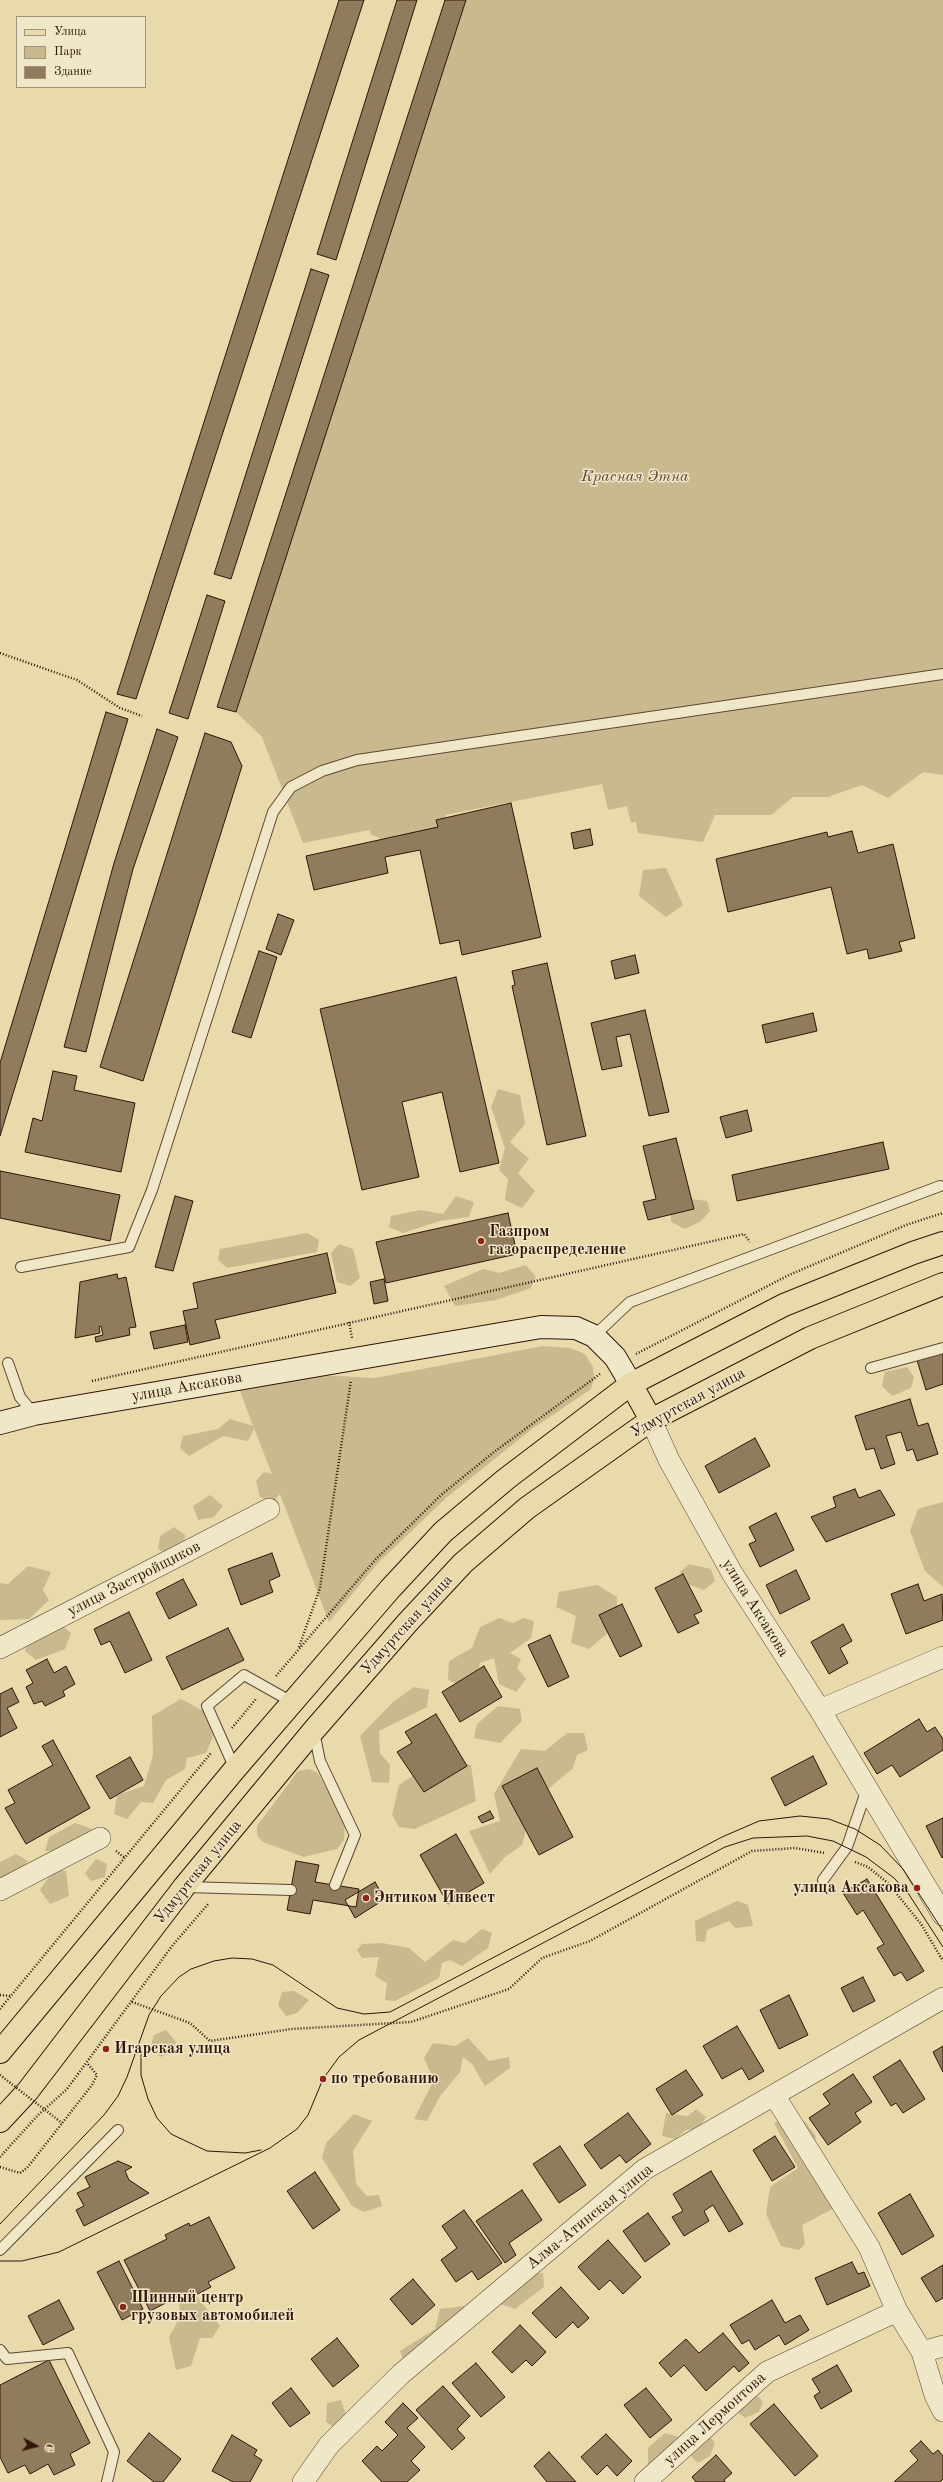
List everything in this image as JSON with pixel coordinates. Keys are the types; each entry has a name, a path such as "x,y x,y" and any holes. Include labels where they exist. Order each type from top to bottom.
{"main road":[{"path":"0,2052 292,1702 390,1589 443,1532 506,1479 632,1384 784,1305 913,1253 943,1243"},
{"name":"Удмуртская улица","path":"0,2121 27,2092 184,1888 314,1730 408,1622 463,1563 527,1508 651,1420 810,1338 943,1284"},
{"path":"632,1384 651,1420"}],"street":[{"name":"улица Аксакова","path":"0,1423 34,1414 541,1327 576,1328 594,1336"},
{"path":"594,1336 615,1357 632,1384"},
{"name":"улица Аксакова","path":"651,1420 669,1460 732,1574 820,1710 943,1915"},
{"name":"улица Застройщиков","path":"0,1648 269,1509"},
{"path":"820,1710 943,1657"},
{"path":"0,1890 100,1838"},
{"name":"Алма-Атинская улица","path":"303,2482 329,2445 401,2374 645,2169 943,1998"},
{"path":"774,2095 869,2247 897,2311 922,2352 935,2396 943,2411"},
{"name":"улица Лермонтова","path":"645,2482 767,2372 897,2311"},
{"path":"922,2352 943,2346"}],"lane":[{"path":"21,1267 129,1247 152,1190 272,812 291,787 322,771 357,760 943,674"},
{"path":"594,1336 630,1302 940,1186"},
{"path":"871,1368 943,1348"},
{"path":"8,1363 20,1397 34,1414"},
{"path":"235,1769 207,1706 244,1675 292,1702"},
{"path":"314,1730 320,1761 355,1835 335,1885"},
{"path":"823,1880 841,1856 855,1829 867,1789"},
{"path":"184,1888 222,1887 291,1890"},
{"path":"0,2250 118,2130"},
{"path":"0,2350 7,2359 68,2353 114,2452 107,2482"}],"path":[{"path":"0,653 77,680 120,708 142,716"},
{"path":"88,1381 744,1234 758,1254"},
{"path":"298,1649 320,1588 365,1356 349,1322"},
{"path":"132,2002 190,2023 210,2041 292,2029 411,2022 509,1989 542,1958 590,1941 752,1851 795,1848 841,1856 868,1867 888,1883 921,1924 943,1961"},
{"path":"0,2157 38,2115 67,2089 172,1946 222,1887"},
{"path":"0,1995 10,1996"},
{"path":"0,2167 20,2173 27,2168 92,2085 97,2075 87,2063"},
{"path":"0,2075 62,2123"}],"green space":[{"name":"Красная Этна","path":"458,0 943,0 943,775 923,772 888,798 862,785 828,797 793,797 771,815 715,815 703,842 638,833 636,822 631,823 627,806 608,810 602,784 445,815 448,823 440,833 389,842 370,834 370,830 303,843 262,737 236,712"},
{"path":"666,868 683,905 666,917 639,896 643,870"},
{"path":"498,1089 520,1095 525,1124 510,1142 529,1159 518,1173 535,1191 522,1208 505,1200 508,1179 499,1170 505,1148 491,1107"},
{"path":"456,1196 474,1202 469,1217 440,1221 403,1233 389,1227 391,1216 420,1210 443,1214"},
{"path":"684,1198 707,1201 710,1211 701,1221 685,1229 671,1222 671,1208"},
{"path":"307,1233 319,1240 317,1252 227,1268 218,1260 220,1249"},
{"path":"339,1244 353,1249 360,1278 350,1286 337,1282 331,1253"},
{"path":"526,1265 536,1277 531,1288 496,1300 455,1306 444,1286 483,1269 499,1273"},
{"path":"543,1346 570,1348 585,1354 593,1367 594,1378 591,1389 532,1429 446,1498 378,1563 329,1622 280,1494 273,1502 260,1497 256,1481 264,1472 272,1474 254,1428 248,1441 223,1436 189,1456 180,1448 183,1436 218,1429 230,1419 253,1426 239,1388 318,1375 375,1378"},
{"path":"907,1367 914,1377 911,1388 892,1396 882,1386 885,1372"},
{"path":"210,1495 223,1506 214,1517 198,1520 193,1506"},
{"path":"943,1502 943,1587 925,1571 910,1531 918,1509"},
{"path":"174,1527 185,1535 184,1548 170,1556 158,1549 160,1536"},
{"path":"689,1564 711,1569 715,1581 704,1590 684,1583 680,1572"},
{"path":"28,1566 51,1572 43,1590 49,1600 29,1619 0,1620 0,1583 8,1584"},
{"path":"597,1585 617,1597 617,1625 589,1649 571,1643 576,1616 556,1607 559,1592"},
{"path":"499,1618 513,1623 524,1618 534,1621 531,1638 510,1653 521,1659 517,1668 526,1679 516,1692 499,1684 494,1658 480,1663 477,1677 462,1686 448,1680 449,1661 472,1648 480,1627"},
{"path":"60,1624 71,1633 65,1649 36,1660 25,1651 28,1639"},
{"path":"414,1687 429,1690 427,1707 379,1731 380,1753 390,1765 389,1783 372,1782 360,1736 393,1702"},
{"path":"181,1699 205,1712 213,1736 206,1753 187,1758 185,1769 166,1780 153,1803 141,1802 127,1819 114,1814 117,1795 144,1786 153,1755 152,1716"},
{"path":"498,1706 520,1709 522,1721 500,1743 474,1738 477,1724"},
{"path":"567,1733 584,1733 588,1750 577,1755 573,1768 547,1790 516,1806 526,1830 522,1845 504,1858 490,1874 469,1831 500,1821 494,1794 521,1749 545,1751"},
{"path":"454,1761 471,1765 476,1801 415,1829 399,1827 392,1815 399,1785 420,1771"},
{"path":"310,1769 318,1773 345,1825 344,1840 337,1849 304,1857 263,1842 257,1835 257,1826 298,1771"},
{"path":"75,1823 92,1829 82,1840 65,1852 45,1851 49,1837"},
{"path":"16,1854 28,1861 10,1880 0,1880 0,1862"},
{"path":"96,1859 107,1864 105,1877 91,1881 85,1873"},
{"path":"54,1869 66,1871 69,1896 50,1904 40,1890"},
{"path":"737,1901 748,1905 753,1926 735,1928 729,1921 707,1930 705,1942 696,1941 695,1921"},
{"path":"482,1929 492,1933 488,1948 462,1966 450,1960 442,1963 439,1978 395,2001 385,2000 387,1983 375,1976 379,1957 362,1958 357,1950 362,1944 382,1943 409,1948 425,1962 453,1940 465,1943"},
{"path":"294,1991 309,2000 297,2013 286,2016 278,2005 282,1992"},
{"path":"166,2030 176,2042 171,2053 160,2057 151,2046 154,2035"},
{"path":"468,2038 489,2061 509,2057 510,2068 485,2086 472,2064 463,2057 460,2072 440,2096 427,2121 414,2119 434,2080 424,2058 433,2043 455,2046"},
{"path":"696,2109 706,2117 698,2129 686,2130 675,2139 662,2136 666,2113 688,2116"},
{"path":"354,2114 372,2121 353,2151 356,2184 367,2196 379,2195 382,2206 364,2212 352,2206 322,2158 326,2143"},
{"path":"790,2114 806,2123 816,2136 813,2149 836,2207 802,2225 805,2244 799,2250 781,2246 766,2214 770,2187 798,2168 774,2123"},
{"path":"543,2273 544,2287 515,2309 500,2304 502,2291 525,2274"},
{"path":"194,2293 220,2326 212,2338 200,2338 191,2366 176,2370 169,2337 180,2317 179,2299"},
{"path":"464,2306 472,2321 405,2364 400,2351 435,2329 440,2309"},
{"path":"755,2392 763,2402 759,2412 745,2418 739,2413 741,2399"},
{"path":"341,2400 348,2421 338,2430 326,2422 327,2403"},
{"path":"665,2433 679,2437 678,2456 665,2468 648,2464 648,2448"},
{"path":"711,2438 715,2443 710,2456 698,2463 691,2456 696,2439"}],"building":[{"path":"339,0 364,0 136,699 117,694"},
{"path":"397,0 417,0 336,260 317,254"},
{"path":"445,0 466,0 236,712 217,707"},
{"path":"311,269 329,275 231,579 214,574"},
{"path":"207,595 225,601 188,719 169,713"},
{"path":"106,712 128,719 0,1136 0,1063"},
{"path":"157,729 178,737 133,869 86,1052 64,1047 114,863"},
{"path":"205,733 231,742 242,766 143,1081 100,1067"},
{"path":"511,803 541,937 462,955 459,940 440,944 420,850 385,857 388,873 314,890 306,856 438,827 436,820"},
{"path":"590,829 593,845 574,849 571,833"},
{"path":"852,831 858,853 893,844 915,938 899,942 902,951 869,959 867,949 847,954 831,887 728,912 716,859 827,832 828,837"},
{"path":"278,914 294,920 281,955 266,949"},
{"path":"259,951 277,957 251,1038 232,1032"},
{"path":"635,955 639,973 615,979 611,961"},
{"path":"547,963 586,1136 547,1145 512,986 515,985 512,971"},
{"path":"456,977 499,1163 460,1172 442,1092 402,1102 419,1177 362,1190 320,1009"},
{"path":"645,1010 669,1112 649,1116 630,1034 616,1037 622,1066 602,1070 591,1023"},
{"path":"813,1013 817,1031 766,1043 762,1025"},
{"path":"53,1071 77,1076 74,1090 135,1103 121,1172 25,1152 33,1118 42,1121"},
{"path":"747,1110 752,1131 726,1138 720,1117"},
{"path":"676,1138 694,1209 648,1220 643,1202 656,1199 643,1146"},
{"path":"883,1142 889,1169 737,1201 732,1175"},
{"path":"0,1171 120,1195 110,1241 0,1218"},
{"path":"175,1196 193,1201 173,1271 155,1267"},
{"path":"508,1213 517,1254 386,1283 376,1242"},
{"path":"327,1253 336,1293 215,1320 220,1338 190,1345 183,1311 198,1308 193,1283"},
{"path":"117,1274 118,1279 126,1277 136,1327 129,1328 130,1335 96,1342 95,1337 103,1335 101,1326 99,1327 100,1333 75,1338 80,1282"},
{"path":"384,1279 388,1301 374,1304 370,1282"},
{"path":"185,1325 188,1342 154,1349 150,1332"},
{"path":"943,1352 943,1384 926,1390 917,1360"},
{"path":"910,1399 918,1426 928,1423 938,1454 917,1461 913,1449 907,1451 901,1432 886,1436 895,1464 881,1469 874,1448 866,1450 855,1416"},
{"path":"755,1438 770,1466 719,1493 705,1466"},
{"path":"855,1489 859,1498 880,1490 895,1515 826,1542 811,1517 836,1507 833,1497"},
{"path":"776,1513 794,1550 760,1567 749,1544 756,1541 749,1527"},
{"path":"272,1553 280,1576 269,1581 273,1592 241,1605 228,1569"},
{"path":"796,1570 810,1599 780,1614 766,1585"},
{"path":"683,1574 702,1611 694,1615 699,1623 678,1633 655,1588"},
{"path":"183,1579 197,1605 169,1619 156,1593"},
{"path":"918,1584 924,1601 942,1594 943,1620 906,1634 891,1594"},
{"path":"622,1604 642,1646 620,1657 599,1615"},
{"path":"129,1612 152,1660 125,1673 110,1641 101,1645 94,1629"},
{"path":"843,1624 852,1641 840,1648 848,1663 829,1674 811,1642"},
{"path":"228,1628 244,1660 182,1690 166,1657"},
{"path":"550,1635 569,1677 548,1687 528,1645"},
{"path":"47,1659 54,1673 66,1666 75,1684 63,1691 65,1696 45,1706 42,1701 34,1704 26,1687 33,1683 26,1670"},
{"path":"484,1666 502,1697 460,1722 442,1692"},
{"path":"12,1688 19,1702 7,1708 17,1728 0,1737 0,1694"},
{"path":"436,1714 467,1766 424,1792 397,1752 412,1743 405,1732"},
{"path":"919,1719 927,1732 935,1727 943,1739 943,1750 900,1777 892,1765 877,1774 864,1753"},
{"path":"53,1740 90,1808 26,1844 5,1808 15,1803 8,1790 53,1765 42,1746"},
{"path":"813,1756 827,1784 785,1806 771,1778"},
{"path":"130,1757 143,1780 110,1799 96,1776"},
{"path":"537,1768 573,1837 539,1855 502,1786"},
{"path":"490,1811 494,1818 482,1823 478,1817"},
{"path":"943,1818 943,1857 942,1858 926,1826"},
{"path":"456,1834 484,1883 448,1904 420,1855"},
{"path":"296,1861 319,1865 315,1882 359,1889 356,1907 313,1900 310,1914 287,1910"},
{"path":"867,1879 924,1971 907,1981 901,1972 894,1976 877,1948 884,1944 863,1910 857,1915 843,1893"},
{"path":"375,1882 385,1899 355,1918 345,1900"},
{"path":"863,1977 875,2001 853,2012 841,1988"},
{"path":"789,1995 808,2035 779,2049 760,2010"},
{"path":"737,2026 764,2071 749,2080 742,2068 722,2079 703,2046"},
{"path":"943,2046 943,2072 933,2052"},
{"path":"900,2060 925,2099 903,2113 896,2103 891,2106 873,2077"},
{"path":"686,2070 703,2095 672,2115 656,2089"},
{"path":"853,2074 872,2102 855,2113 861,2122 828,2145 809,2118 830,2104 823,2094"},
{"path":"628,2113 651,2144 626,2163 620,2155 601,2169 584,2145"},
{"path":"775,2136 795,2167 772,2181 753,2150"},
{"path":"560,2146 586,2185 559,2203 533,2164"},
{"path":"118,2161 132,2167 125,2171 129,2180 149,2193 84,2226 76,2210 84,2206 77,2193 90,2187 85,2177"},
{"path":"711,2171 743,2224 729,2232 713,2205 704,2211 709,2221 684,2236 672,2217 683,2211 673,2194"},
{"path":"315,2172 340,2210 313,2229 287,2191"},
{"path":"522,2190 542,2220 509,2243 516,2255 505,2263 476,2221"},
{"path":"910,2194 934,2236 902,2255 878,2213"},
{"path":"464,2210 502,2263 478,2280 472,2271 456,2282 441,2260 457,2248 442,2226"},
{"path":"648,2213 670,2244 645,2262 623,2231"},
{"path":"209,2217 235,2268 208,2282 211,2287 186,2300 183,2294 150,2311 124,2260 167,2239 165,2235 189,2223 190,2226"},
{"path":"608,2240 641,2277 623,2294 610,2280 599,2290 578,2267"},
{"path":"119,2261 143,2309 122,2320 97,2272"},
{"path":"852,2262 858,2274 864,2272 870,2286 827,2305 815,2278"},
{"path":"943,2265 943,2298 936,2302 921,2278"},
{"path":"413,2279 435,2305 412,2325 390,2299"},
{"path":"561,2287 589,2318 578,2328 573,2322 556,2338 532,2313"},
{"path":"59,2300 74,2329 43,2345 28,2316"},
{"path":"772,2300 785,2323 800,2315 809,2330 785,2345 779,2335 755,2350 749,2340 742,2344 730,2325"},
{"path":"520,2325 546,2352 532,2366 526,2360 512,2373 492,2352"},
{"path":"723,2333 749,2363 739,2372 734,2366 706,2391 684,2365 671,2377 659,2363 686,2339 699,2353"},
{"path":"337,2338 359,2366 333,2387 311,2359"},
{"path":"49,2360 90,2443 70,2454 75,2465 54,2475 48,2464 30,2474 25,2465 8,2473 0,2457 0,2385"},
{"path":"476,2363 505,2397 481,2417 452,2383"},
{"path":"837,2365 852,2391 821,2409 814,2396 820,2392 812,2379"},
{"path":"443,2386 470,2416 457,2429 465,2438 452,2450 416,2410"},
{"path":"291,2388 310,2413 290,2427 272,2403"},
{"path":"646,2388 672,2420 650,2438 624,2405"},
{"path":"403,2403 418,2418 407,2428 425,2447 411,2461 420,2470 407,2482 382,2482 362,2461 377,2446 382,2451 398,2435 385,2422"},
{"path":"774,2404 818,2456 795,2476 750,2424"},
{"path":"149,2433 181,2459 163,2482 154,2482 127,2461"},
{"path":"606,2434 632,2461 617,2476 607,2465 597,2475 581,2457"},
{"path":"232,2435 257,2450 254,2455 262,2460 250,2482 233,2482 212,2471"},
{"path":"921,2441 933,2454 938,2450 943,2456 943,2479 940,2482 894,2482 918,2460 910,2451"},
{"path":"549,2452 576,2482 547,2482 534,2466"},
{"path":"716,2455 732,2473 724,2480 725,2482 696,2482 692,2477"}],"tram line":[{"path":"0,2224 104,2115 118,2096 127,2077 149,2015 161,1996 179,1977 191,1969 214,1961 232,1958 252,1959 273,1965 337,2008 364,2014 390,2012 722,1837 759,1821 800,1816 829,1819 855,1829 880,1845 903,1869 943,1931"},
{"path":"0,2261 22,2261 59,2252 270,2148 297,2129 308,2115 323,2079 339,2057 359,2040 725,1847 753,1838 807,1836 833,1841 866,1857 894,1878 908,1893 943,1947"},
{"path":"141,2046 141,2075 148,2099 157,2118 171,2134 207,2151 245,2153 261,2150"}],"place":[{"name":"Газпром газораспределение","path":"481,1241"},
{"name":"улица Аксакова","path":"917,1888"},
{"name":"Энтиком Инвест","path":"366,1898"},
{"name":"Игарская улица","path":"106,2049"},
{"name":"по требованию","path":"323,2079"},
{"name":"Шинный центр грузовых автомобилей","path":"123,2307"}]}
